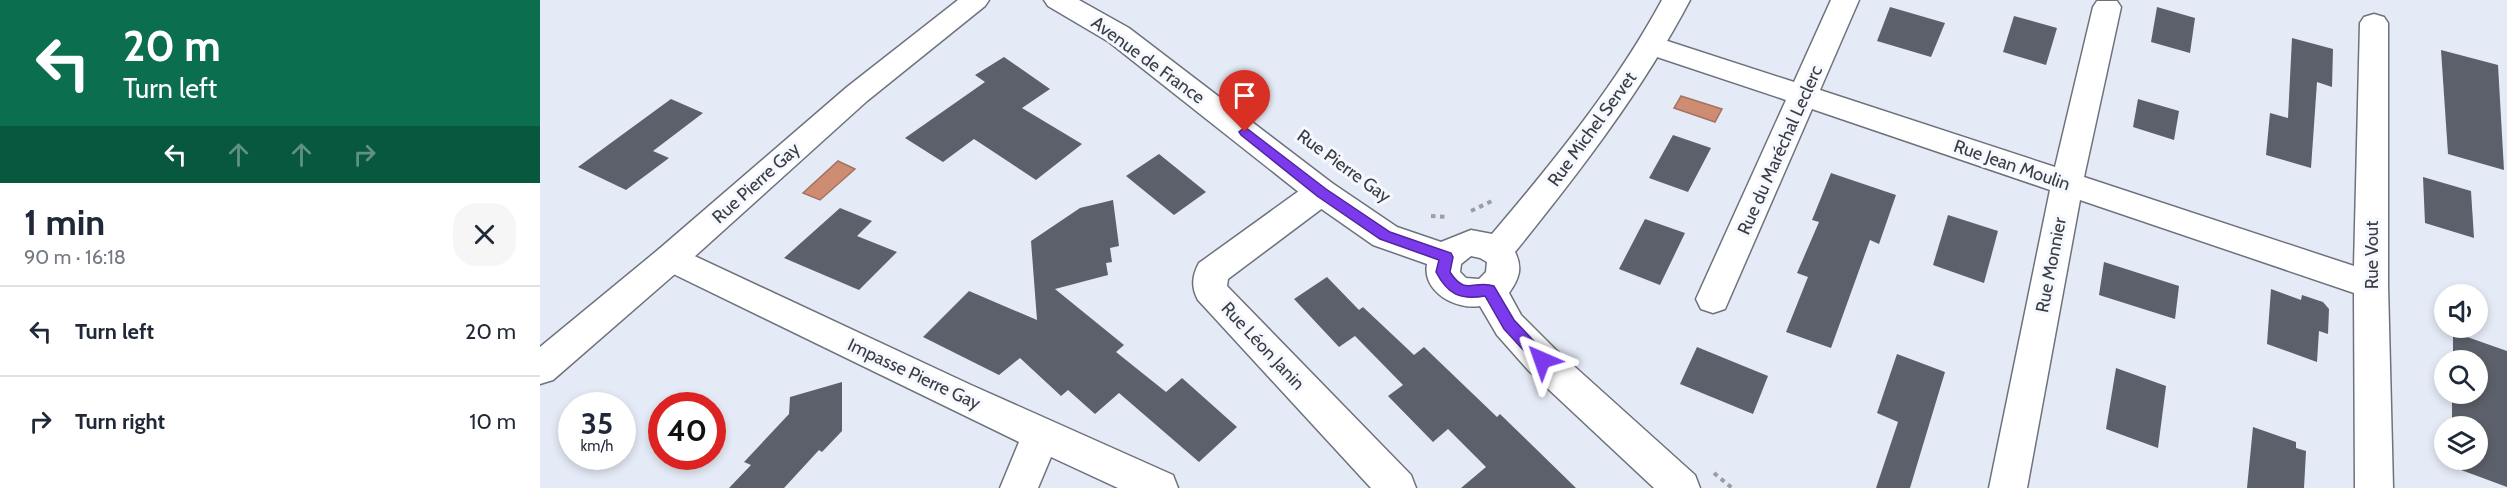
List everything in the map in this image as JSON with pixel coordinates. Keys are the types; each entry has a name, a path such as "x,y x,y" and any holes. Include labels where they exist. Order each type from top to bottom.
{"street":[{"name":"Rue Pierre Gay","path":"540,369 671,258 857,94 975,0"},
{"name":"Avenue de France","path":"1058,0 1119,34 1321,192 1385,236 1446,257"},
{"name":"Rue Michel Servet","path":"1497,251 1564,170 1652,45 1676,0"},
{"name":"Rue du Maréchal Leclerc","path":"1713,299 1845,0"},
{"name":"Rue Monnier","path":"2008,488 2067,184 2107,8"},
{"name":"Rue Vout","path":"2374,23 2371,285 2374,488"},
{"name":"Rue Jean Moulin","path":"1652,45 2371,285"},
{"name":"Rue Léon Janin","path":"1321,192 1211,273 1210,290 1397,488"},
{"path":"1471,243 1480,243 1497,251 1503,257 1505,272 1502,279 1489,290 1469,293 1452,286 1443,272 1446,257 1452,250 1471,243"},
{"name":"Impasse Pierre Gay","path":"671,258 1159,488"},
{"path":"1489,290 1509,324 1542,360 1681,488"},
{"path":"1019,488 1041,433"}],"path":[{"path":"1464,214 1506,194 1532,210"},
{"path":"1430,216 1442,218 1453,216"},
{"path":"1714,472 1732,488"}],"shaded area":[{"path":"1681,96 1722,109 1715,122 1674,108"},
{"path":"838,161 855,169 820,200 803,193"}],"building":[{"path":"1890,7 1945,23 1931,57 1877,41"},
{"path":"2157,7 2195,18 2190,53 2151,42"},
{"path":"2014,16 2057,28 2046,65 2003,52"},
{"path":"2292,38 2333,49 2332,87 2317,82 2311,168 2266,155 2270,113 2288,118"},
{"path":"2441,50 2498,65 2504,170 2448,154"},
{"path":"1004,57 1050,89 1022,108 1082,144 1036,180 974,139 943,162 905,138 985,82 975,75"},
{"path":"671,99 703,113 653,151 669,158 626,190 578,167"},
{"path":"2138,99 2179,111 2174,140 2133,127"},
{"path":"1673,135 1711,148 1688,192 1649,178"},
{"path":"1159,154 1206,192 1174,215 1126,176"},
{"path":"1831,173 1896,195 1879,244 1870,240 1831,348 1786,332 1808,277 1797,273 1819,222 1812,220"},
{"path":"2423,177 2471,191 2474,238 2425,223"},
{"path":"1113,200 1119,246 1110,248 1112,262 1106,263 1108,275 1055,289 1124,345 1116,352 1166,392 1182,378 1237,427 1199,462 1119,393 1095,414 1068,390 1061,396 1020,358 999,375 923,337 969,291 1037,320 1031,241 1080,208"},
{"path":"840,208 872,221 857,236 897,252 859,290 784,258"},
{"path":"1948,215 1998,231 1984,283 1933,265"},
{"path":"1645,219 1685,233 1660,285 1619,269"},
{"path":"2104,262 2179,286 2175,319 2099,295"},
{"path":"1327,277 1359,310 1363,307 1414,355 1424,347 1497,417 1500,414 1576,488 1461,488 1486,467 1448,429 1433,442 1388,396 1403,385 1355,336 1339,347 1294,299"},
{"path":"2271,289 2301,300 2302,295 2323,302 2329,309 2328,334 2319,331 2317,362 2267,344"},
{"path":"2453,338 2470,338 2507,351 2507,487 2461,470 2488,470 2488,416 2452,416 2452,404 2488,404 2488,350 2453,350"},
{"path":"1697,347 1768,376 1753,414 1680,384"},
{"path":"1897,354 1945,372 1910,488 1876,488 1898,422 1877,413"},
{"path":"2116,368 2166,386 2158,448 2106,429"},
{"path":"842,382 842,431 822,452 819,450 784,488 729,488 751,465 744,462 789,414 790,397"},
{"path":"2253,427 2296,442 2296,448 2306,451 2304,488 2247,488"}],"route":[{"path":"1245,132 1321,192 1385,236 1446,257 1443,272 1446,280 1452,286 1469,293 1489,290 1509,324 1542,360"}]}
